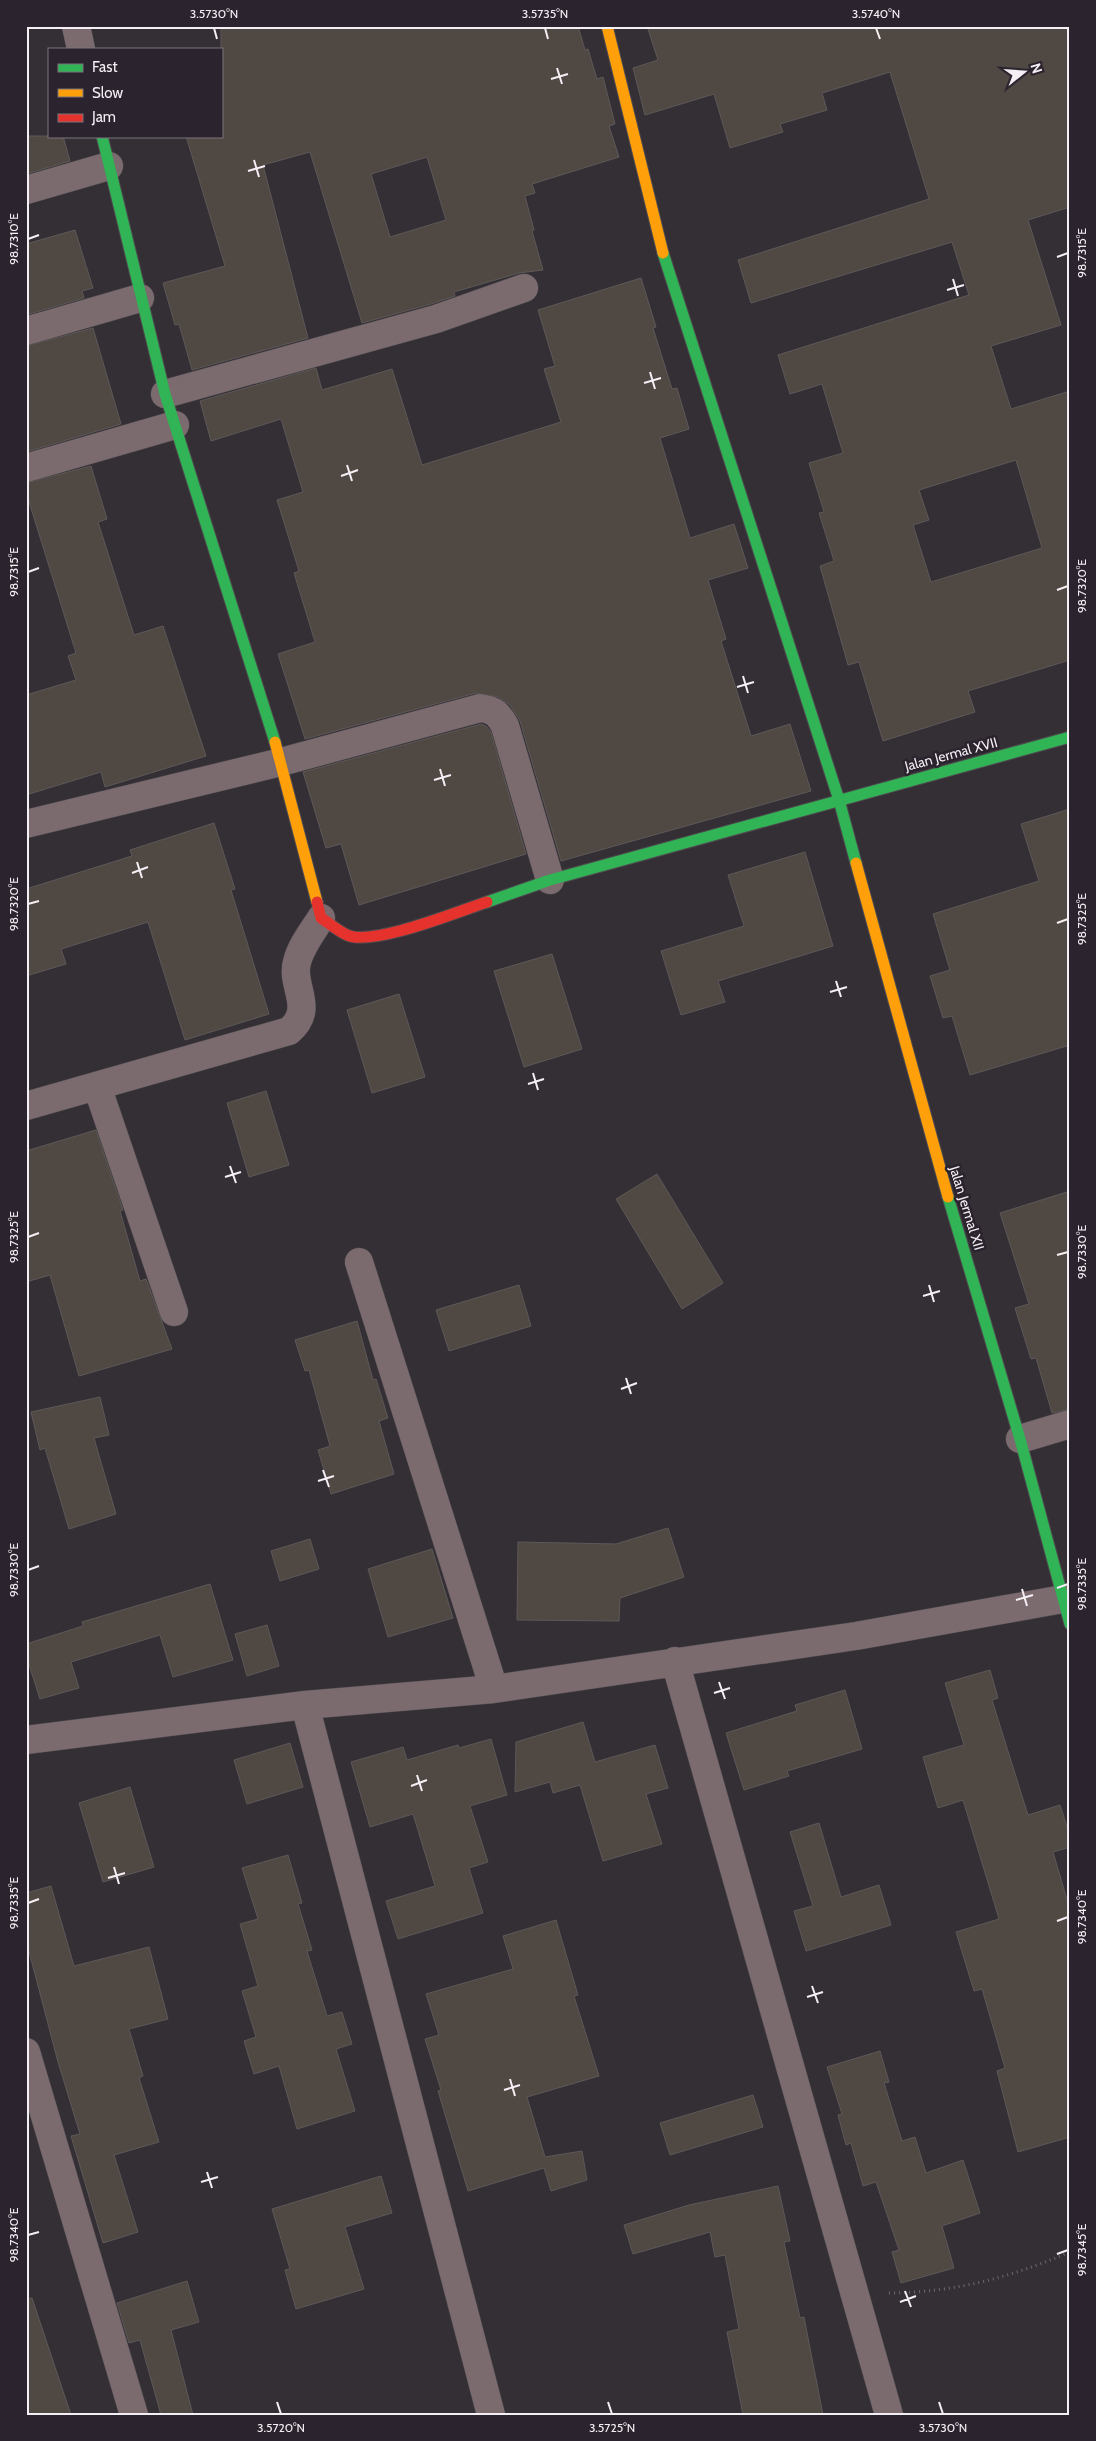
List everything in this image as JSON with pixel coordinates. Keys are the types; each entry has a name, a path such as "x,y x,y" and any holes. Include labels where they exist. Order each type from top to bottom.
{"street":[{"path":"76,26 81,48"},
{"name":"Jalan Jermal XII","path":"607,26 659,241 839,800 937,1160 1020,1440 1066,1611"},
{"path":"26,1106 289,1031 296,1024 302,1007 295,969 297,960 322,918 281,762 165,394 140,298 102,138"},
{"path":"26,190 109,166"},
{"path":"165,394 436,319 524,288"},
{"path":"26,331 140,298"},
{"path":"26,468 175,425"},
{"path":"26,824 281,762 471,709 493,710 505,726 550,880"},
{"name":"Jalan Jermal XVII","path":"322,918 348,936 374,936 399,932 550,880 1070,738"},
{"path":"97,1086 174,1312"},
{"path":"359,1262 494,1689"},
{"path":"1020,1440 1070,1424"},
{"path":"26,1740 305,1705 494,1689 856,1636 1066,1611"},
{"path":"675,1661 889,2415"},
{"path":"305,1705 491,2415"},
{"path":"26,2052 134,2415"}],"path":[{"path":"857,2301 885,2293 946,2290 999,2279 1070,2252"}],"building":[{"path":"221,26 578,26 585,50 588,49 597,79 603,77 615,124 609,126 619,157 532,184 535,193 525,196 543,270 519,273 454,292 455,296 362,323 310,152 263,165 308,338 192,370 179,324 175,325 163,283 225,266 187,138 222,138","holes":["427,157 446,220 390,237 371,174"]},
{"path":"647,26 1070,26 1070,207 1028,220 1061,325 991,346 1011,409 1070,391 1070,660 968,691 975,712 883,741 859,662 848,665 820,566 834,561 819,513 824,512 809,463 843,453 822,384 790,394 778,355 969,295 952,242 751,303 738,260 929,199 890,72 822,93 827,110 780,124 783,132 730,148 714,94 645,115 633,68 658,60","holes":["1016,460 1042,548 931,582 913,525 929,520 919,490"]},
{"path":"26,136 64,138 70,161 26,174"},
{"path":"75,230 93,288 82,291 84,298 26,315 26,244"},
{"path":"641,278 656,327 653,328 672,389 677,388 689,429 660,438 690,538 734,524 748,568 708,580 726,639 721,641 751,736 790,724 811,791 561,861 520,721 510,705 498,697 476,693 305,739 278,654 315,642 294,573 299,571 277,500 303,492 281,419 211,441 200,401 316,368 322,390 392,369 422,465 561,422 544,369 555,366 538,310"},
{"path":"93,328 121,424 26,452 26,346"},
{"path":"91,466 107,519 98,522 134,635 163,626 206,756 105,787 101,772 26,795 26,695 76,680 68,656 76,653 26,492 26,483"},
{"path":"481,724 486,726 491,732 526,854 359,905 341,844 326,848 303,772"},
{"path":"1070,809 1070,1045 970,1075 952,1016 943,1018 930,976 950,970 933,914 1039,881 1021,824"},
{"path":"214,823 235,889 231,890 269,1014 185,1040 148,922 61,949 66,964 26,976 26,889 132,856 130,850"},
{"path":"805,852 833,946 718,981 725,1002 681,1015 661,951 744,926 728,875"},
{"path":"552,954 582,1049 524,1067 494,971"},
{"path":"399,994 425,1077 372,1093 347,1010"},
{"path":"266,1091 289,1165 249,1177 227,1103"},
{"path":"96,1130 123,1210 120,1211 140,1281 146,1279 172,1349 79,1376 50,1275 26,1282 26,1151"},
{"path":"657,1174 723,1283 682,1309 616,1199"},
{"path":"1070,1191 1070,1409 1052,1413 1036,1358 1031,1359 1015,1308 1029,1304 1000,1213"},
{"path":"519,1285 531,1326 449,1351 436,1310"},
{"path":"357,1321 373,1380 376,1379 388,1418 379,1421 394,1474 331,1494 318,1450 330,1446 309,1370 305,1371 295,1340"},
{"path":"100,1397 109,1435 94,1438 116,1514 69,1529 45,1448 40,1450 31,1412"},
{"path":"668,1528 684,1577 620,1598 619,1621 517,1620 518,1542 616,1544"},
{"path":"310,1539 319,1569 280,1581 271,1551"},
{"path":"432,1549 453,1618 388,1637 368,1569"},
{"path":"210,1584 233,1660 173,1677 160,1635 71,1662 79,1688 40,1699 26,1655 26,1644 83,1626 82,1622"},
{"path":"267,1625 279,1666 247,1676 235,1634"},
{"path":"990,1670 998,1698 992,1700 1028,1815 1060,1805 1070,1836 1070,1847 1053,1852 1070,1910 1070,2137 1018,2152 997,2071 1005,2068 982,1989 974,1991 956,1932 999,1919 963,1800 938,1808 923,1757 964,1745 945,1683"},
{"path":"845,1690 862,1749 787,1771 789,1776 744,1790 726,1733 797,1711 795,1705"},
{"path":"583,1722 595,1762 655,1745 668,1788 646,1794 662,1844 603,1861 580,1785 553,1793 550,1782 515,1792 516,1742"},
{"path":"491,1739 507,1795 470,1806 488,1862 469,1868 483,1913 398,1939 386,1901 435,1886 413,1814 370,1827 351,1762 403,1747 407,1760 458,1745 459,1748"},
{"path":"290,1743 303,1787 247,1804 234,1760"},
{"path":"130,1787 154,1867 103,1882 79,1803"},
{"path":"819,1823 841,1897 879,1885 891,1925 806,1951 794,1911 813,1906 790,1832"},
{"path":"288,1855 302,1903 298,1904 312,1950 307,1951 327,2016 342,2012 352,2044 336,2049 355,2111 297,2129 279,2066 254,2074 244,2041 256,2037 242,1991 258,1986 240,1924 258,1919 242,1868"},
{"path":"51,1886 74,1966 149,1947 168,2019 129,2029 143,2076 139,2078 159,2142 114,2155 138,2232 103,2243 71,2136 80,2134 58,2062 26,1940 26,1893"},
{"path":"556,1920 578,1995 574,1996 599,2076 527,2097 545,2157 582,2151 587,2180 551,2191 544,2168 468,2191 438,2091 441,2090 425,2039 439,2035 426,1994 513,1969 503,1936"},
{"path":"880,2051 889,2082 884,2083 902,2141 915,2137 926,2173 963,2160 980,2213 942,2226 954,2268 901,2283 892,2252 899,2250 876,2182 863,2186 851,2143 846,2145 838,2115 842,2114 827,2067"},
{"path":"753,2095 763,2127 670,2155 660,2123"},
{"path":"381,2176 392,2213 345,2227 364,2289 296,2309 285,2270 290,2269 272,2209"},
{"path":"778,2186 790,2241 784,2242 800,2318 804,2317 823,2415 743,2415 727,2332 739,2329 725,2255 715,2257 710,2232 633,2254 624,2225 689,2205"},
{"path":"187,2281 199,2322 171,2330 193,2415 161,2415 140,2340 129,2343 117,2303"},
{"path":"32,2298 71,2415 26,2415 26,2299"}],"traffic: fast":[{"path":"102,138 165,394 275,742"},
{"path":"663,253 839,800 856,863"},
{"path":"487,902 550,880 1070,737"},
{"path":"948,1197 1020,1439 1070,1624"}],"traffic: slow":[{"path":"607,26 663,253"},
{"path":"275,742 317,902"},
{"path":"856,863 948,1197"}],"traffic: jam":[{"path":"317,902 321,918 347,935 359,937 395,932 437,920 487,902"}]}
